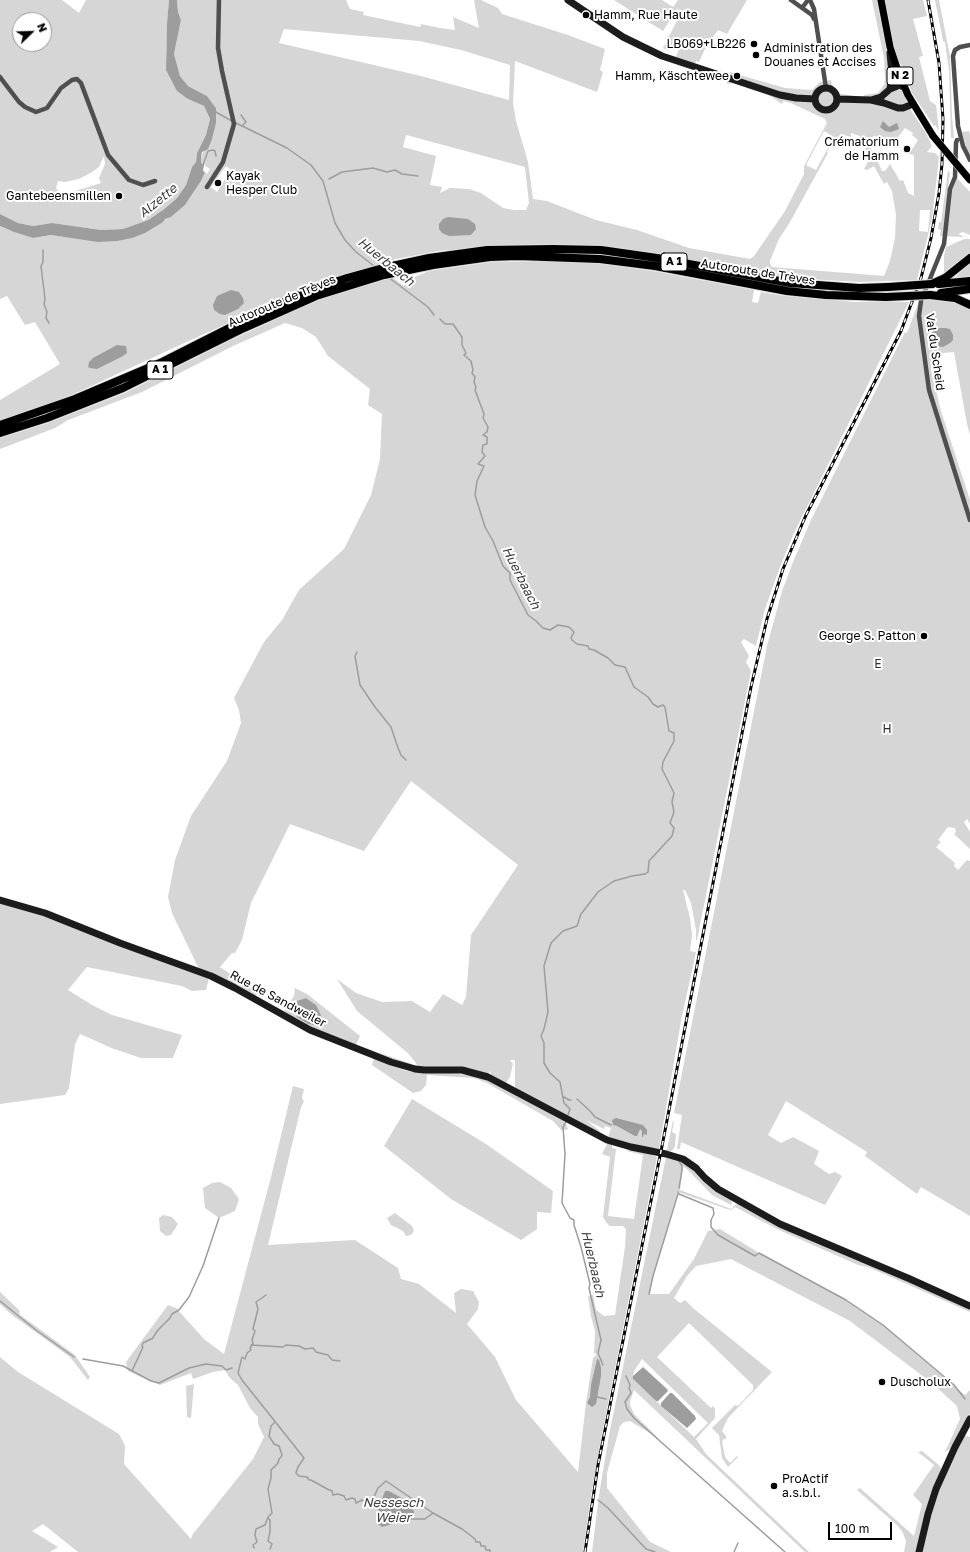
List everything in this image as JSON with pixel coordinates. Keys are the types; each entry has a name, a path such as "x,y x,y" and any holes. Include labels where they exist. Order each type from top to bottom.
{"highway":[{"name":"Autoroute de Trèves","path":"0,433 47,418 123,388 347,278 383,268 459,254 488,250 517,249 601,250 657,258 790,284 859,288 970,281"},
{"name":"Autoroute de Trèves","path":"0,425 82,396 160,363 241,322 314,293 384,275 467,260 518,256 600,259 655,266 787,291 826,295 886,297 930,295 970,288"},
{"name":"A 1","path":"932,284 945,278 970,258"},
{"path":"930,295 955,298 970,305"}],"main road":[{"path":"568,0 623,37 662,56 780,95 815,99"},
{"name":"N 2","path":"881,0 890,47 904,87 933,136 970,180"},
{"path":"890,47 892,74 890,89"},
{"path":"871,100 884,95 890,89 899,85 904,87"},
{"path":"826,88 833,91 837,99 835,105 826,110 818,107 815,99 818,91 826,88"},
{"path":"837,99 871,100 898,108 903,108 913,104"},
{"name":"Rue de Sandweiler","path":"0,900 45,913 120,943 211,976 310,1030 391,1062 415,1069 462,1070 488,1077 567,1120 616,1143 683,1159 696,1168 718,1189 780,1224 970,1306"},
{"path":"919,1552 928,1514 936,1489 954,1447 970,1420"}],"street":[{"path":"207,187 223,162 234,124 234,118 222,71 218,48 217,26 219,0"},
{"path":"791,0 812,15 815,20"},
{"path":"802,8 809,0 814,9 826,88"},
{"path":"970,45 960,47 955,50 953,56 958,126 963,146 970,160"},
{"path":"0,76 18,102 24,107 36,112 47,108 61,88 72,80 77,79 81,83 105,150 111,160 130,180 136,183 143,185 155,181"},
{"name":"Val du Scheid","path":"957,140 955,177 950,189 944,244 921,301 919,316 929,390 970,520"}],"green space":[{"path":"0,0 62,0 79,13 86,0 169,0 166,70 188,99 204,106 210,119 206,135 197,153 196,162 192,167 186,185 177,198 163,210 148,220 123,229 101,230 52,223 33,226 18,223 0,214","holes":["104,156 105,164 99,178 101,183 69,193 59,192 56,188 58,181 65,182 79,179 92,172 99,167"]},
{"path":"177,0 346,0 350,9 364,12 363,15 420,27 421,24 455,30 453,17 479,28 474,0 481,0 498,8 502,14 568,35 605,49 600,70 603,72 597,92 515,61 513,103 516,121 528,162 533,199 547,201 596,220 637,230 689,248 750,259 754,256 785,211 804,174 804,166 827,123 825,119 791,103 783,101 782,104 770,96 733,83 727,84 729,72 785,88 812,90 820,82 831,80 832,85 840,94 865,97 864,95 878,93 884,85 885,80 884,58 872,0 877,0 888,58 912,112 926,133 932,146 927,152 935,153 939,157 932,219 917,280 859,282 775,277 602,247 553,244 516,245 438,251 396,259 376,265 404,286 405,281 429,271 491,262 549,261 599,263 653,271 754,290 752,302 758,303 761,292 785,296 856,302 909,302 794,533 765,609 756,646 744,639 741,642 749,656 746,662 751,671 697,940 691,903 685,890 683,890 690,918 692,935 690,951 696,952 681,1021 659,1149 623,1143 608,1137 611,1128 605,1126 604,1129 586,1120 600,1131 599,1133 521,1092 515,1087 515,1060 510,1060 513,1064 510,1077 506,1083 491,1075 490,1071 488,1074 413,1066 356,1045 418,1066 409,1054 357,1011 337,979 356,993 382,1002 412,1001 430,1012 443,994 462,1005 466,997 471,935 518,865 411,781 364,851 290,824 251,903 242,940 235,953 232,953 220,967 257,992 256,996 284,1011 282,1012 199,969 172,913 168,897 175,860 191,816 227,761 241,723 239,710 234,698 264,642 282,620 299,590 344,549 371,495 380,459 382,414 368,405 370,389 328,356 316,337 302,328 285,323 233,346 142,392 68,420 55,428 0,449 0,438 48,423 125,393 231,340 319,300 308,286 74,394 38,408 0,420 0,400 60,364 35,322 25,325 7,296 0,299 0,226 33,238 51,235 74,238 163,222 185,205 201,181 205,172 207,174 210,169 201,163 201,157 216,123 216,108 207,96 188,86 180,76 174,54 181,20 178,12","holes":["284,29 419,41 461,50 510,65 509,100 421,76 279,43","905,128 913,133 912,135 918,140 909,154 914,155 914,196 908,193 903,180 900,181 890,164 885,171 882,171 875,155 866,142 874,136 878,137 888,148","824,131 834,137 816,170 806,165","851,133 860,136 857,143 861,143 869,154 870,158 864,169 867,170 874,166 884,184 887,182 892,191 896,215 895,238 890,261 884,276 772,267 770,261 779,239 790,222 832,143 836,145 837,143 834,141 841,134 851,137","406,135 525,167 529,203 526,210 503,208 481,193 469,189 450,188 440,193 442,187 430,185 436,156 403,147","226,166 231,170 217,192 211,187","920,210 930,210 928,232 919,231"]},
{"path":"614,0 662,0 673,7 678,0 747,0 727,34 718,30 705,49 699,62 696,61 695,64 676,57 681,44 674,41 668,51 663,48 682,11 677,9 663,31"},
{"path":"885,0 923,0 927,16 913,19 923,56 919,57 930,101 936,105 939,131 912,93 903,67 898,61"},
{"path":"935,0 939,0 950,56 954,138 951,138 949,71 945,42 943,41"},
{"path":"969,131 970,135 970,155 962,132"},
{"path":"948,170 950,173 947,198 955,176 970,192 970,235 963,232 958,234 965,237 940,236 941,230 938,229 939,222 941,222"},
{"path":"964,239 970,239 970,254 948,273 944,272 944,256 946,247"},
{"path":"970,262 970,276 955,278 964,267"},
{"path":"940,299 955,301 970,308 970,435 954,352 932,354 931,371 941,411 970,500 970,824 967,819 964,822 970,832 970,849 954,834 956,832 955,828 948,827 938,840 941,842 936,847 955,863 954,866 958,870 967,860 970,861 970,1216 921,1187 917,1194 865,1156 867,1152 786,1101 768,1135 781,1143 793,1137 819,1151 814,1164 829,1174 835,1172 842,1176 825,1205 681,1142 680,1149 677,1149 682,1115 674,1113 767,646 782,591 811,520 905,332 907,333 919,301"},
{"path":"0,902 44,915 155,959 209,978 206,990 192,991 182,986 87,967 68,990 112,1015 182,1035 173,1058 141,1058 114,1049 80,1034 75,1044 69,1088 65,1095 0,1104"},
{"path":"295,988 307,994 360,1036 356,1045 318,1031 288,1016 284,1011 294,996","holes":["306,998 316,1005 314,1025 308,1024 297,1017"]},
{"path":"374,1058 407,1071 425,1073 446,1072 475,1076 488,1080 565,1122 568,1129 562,1131 553,1121 487,1083 474,1078 427,1075 426,1085 421,1091 413,1093 372,1065"},
{"path":"293,1086 304,1089 302,1098 304,1102 301,1107 268,1245 355,1240 398,1268 401,1279 419,1284 456,1313 454,1293 461,1289 473,1291 479,1302 478,1309 467,1324 495,1357 516,1400 578,1472 593,1358 597,1354 594,1353 595,1331 588,1296 593,1295 596,1310 604,1316 615,1315 625,1247 626,1229 623,1226 610,1226 603,1217 610,1157 602,1154 608,1142 612,1144 612,1148 616,1149 608,1216 634,1219 643,1155 627,1151 630,1149 653,1154 657,1157 602,1434 583,1552 78,1552 43,1524 32,1531 58,1547 50,1552 0,1552 0,1357 18,1372 119,1434 125,1446 124,1464 191,1539 193,1534 253,1459 264,1437 258,1424 258,1417 250,1408 238,1385 229,1377 225,1370 213,1372 193,1379 191,1373 160,1385 128,1371 126,1362 168,1305 176,1308 204,1339 224,1354 271,1177","holes":["385,1491 389,1491 402,1498 406,1503 377,1517 379,1506"]},
{"path":"412,1099 486,1144 553,1191 551,1213 537,1212 537,1229 521,1240 451,1199 384,1146"},
{"path":"673,1121 672,1132 676,1134 675,1146 673,1150 666,1154"},
{"path":"666,1157 684,1162 731,1200 732,1203 731,1205 712,1195 683,1166 680,1190 731,1209 736,1204 739,1204 970,1309 970,1312 868,1267 858,1265 777,1229 735,1207 731,1210 727,1209 678,1192 653,1276 650,1294 669,1294 694,1259 708,1231 720,1229 759,1253 846,1300 883,1325 965,1395 970,1390 970,1413 950,1449 945,1452 960,1419 957,1406 932,1383 850,1321 731,1259 696,1266 687,1276 674,1298 680,1303 685,1300 772,1372 728,1418 722,1431 726,1436 726,1439 722,1441 725,1457 730,1463 737,1456 738,1457 728,1467 722,1458 719,1435 712,1428 735,1405 738,1406 753,1390 753,1385 689,1323 657,1357 711,1408 713,1406 715,1409 715,1418 696,1439 706,1454 809,1552 805,1552 634,1390 630,1405 634,1414 658,1438 630,1421 624,1422 620,1426 607,1473 607,1488 650,1542 671,1552 592,1552 599,1495 609,1435","holes":["642,1359 708,1423 694,1437 633,1379 634,1371"]},
{"path":"220,1182 231,1188 239,1199 235,1211 219,1218 205,1208 203,1188 212,1183"},
{"path":"395,1213 412,1226 414,1231 411,1235 406,1236 403,1231 391,1225 387,1218"},
{"path":"163,1215 172,1217 178,1224 171,1235 166,1236 160,1231 159,1218"},
{"path":"0,1292 20,1311 19,1314 75,1355 90,1377 88,1380 70,1357 12,1315 0,1304"},
{"path":"194,1384 191,1418 187,1417 186,1386"},
{"path":"964,1435 970,1437 970,1552 922,1552 930,1516 939,1488"},
{"path":"922,1451 940,1466 941,1470 917,1552 904,1552 906,1541 898,1526 857,1490 860,1488 914,1536 922,1504 913,1495 934,1465 918,1452"}],"water":[{"name":"Alzette","path":"169,0 177,0 178,12 181,20 174,54 180,76 188,86 207,96 216,108 216,123 212,139 208,149 202,152 201,157 201,163 204,165 203,171 205,172 201,181 185,205 171,217 165,219 163,222 145,233 132,238 117,241 98,242 51,235 33,238 0,226 0,214 18,223 33,226 52,223 101,230 123,229 148,220 177,198 186,185 192,167 196,162 197,153 206,135 210,119 204,106 188,99 177,91 166,70"},
{"path":"883,121 889,127 897,123 899,129 891,132 885,131 880,127"},
{"path":"448,217 468,219 475,224 476,229 471,235 449,236 442,233 439,229 439,224 443,219"},
{"path":"231,290 239,292 244,303 238,309 225,315 220,314 214,310 213,305 217,296"},
{"path":"936,328 950,329 953,335 953,340 943,347 936,346 933,343 931,333"},
{"path":"117,345 126,346 127,353 97,369 88,367 89,362 93,358"},
{"path":"306,998 316,1005 321,1015 314,1025 308,1024 297,1017 294,1011 297,1001"},
{"path":"616,1118 643,1125 647,1130 647,1135 644,1134 642,1137 642,1131 640,1129 637,1136 635,1136 613,1125 612,1120"},
{"path":"597,1359 599,1360 601,1367 601,1376 596,1404 592,1407 587,1403 590,1397"},
{"path":"643,1367 668,1391 658,1401 656,1401 633,1379 633,1376"},
{"path":"670,1393 672,1393 695,1416 696,1419 687,1428 661,1406 661,1403"},
{"name":"Nessesch Weier","path":"385,1491 389,1491 402,1498 411,1506 414,1511 414,1516 411,1519 382,1527 378,1524 377,1517 379,1506"}],"waterway":[{"name":"Huerbaach","path":"214,111 232,121"},
{"path":"241,115 246,122 242,126"},
{"name":"Huerbaach","path":"236,123 287,148 311,165 323,181 335,223 345,240 356,252 374,266"},
{"path":"203,165 208,151 215,151 216,156"},
{"path":"329,179 342,172 373,168 387,172 395,170 402,174 418,176"},
{"path":"43,250 43,262 41,266 45,299 44,304 47,312 46,318 49,323"},
{"name":"Huerbaach","path":"388,277 428,307 434,315"},
{"name":"Huerbaach","path":"440,319 445,324 453,324 462,337 462,345 466,353 464,355 471,361 473,370 472,373 475,377 475,390 484,414 483,418 488,427 487,432 483,435 487,437 487,444 483,445 482,452 485,456 478,464 484,466 477,481 475,495 485,527 493,541 503,566 510,573 510,580 528,615 543,628 550,630 558,625 569,627 574,632 571,638 577,644 588,646 589,649 594,650 608,658 615,665 625,667 634,687 648,697 653,704 658,707 663,705 665,707 669,731 674,733 674,741 663,762 662,769 674,793 672,802 674,812 670,823 674,828 672,836 649,861 648,872 614,881 598,892 581,914 577,926 563,931 551,943 544,966 548,1012 541,1036 544,1043 544,1063 550,1073 560,1082 564,1103 570,1109 568,1115"},
{"path":"357,652 355,656 360,685 391,727 401,755 406,760"},
{"path":"564,1097 571,1100"},
{"path":"577,1099 595,1117 611,1125"},
{"name":"Huerbaach","path":"566,1122 563,1127 565,1154 562,1203 570,1218 574,1220 574,1225 581,1247 601,1340 598,1353 603,1365"},
{"path":"679,1161 682,1166 679,1188"},
{"path":"678,1192 679,1194 713,1208 714,1214 711,1220 711,1227 718,1235 755,1256 759,1253 846,1300 883,1325 954,1385 965,1399"},
{"path":"649,1294 678,1194"},
{"path":"132,1371 143,1347 143,1343 152,1339 172,1314 179,1310 189,1297 203,1266 219,1218"},
{"path":"266,1295 256,1302 258,1309 253,1329 255,1331 252,1340 253,1343 250,1348 251,1350 247,1353 245,1359 242,1357 238,1373 304,1458 296,1473 299,1476 307,1477 309,1480 332,1491 333,1495 338,1494 344,1496 346,1500 352,1498 355,1499 356,1503 362,1500 369,1504 373,1502"},
{"path":"0,1301 36,1330 74,1357"},
{"path":"251,1345 283,1347 286,1345 299,1346 305,1349 313,1348 316,1352 328,1355 332,1360 340,1361"},
{"path":"83,1359 123,1366 151,1381 159,1383 189,1368 206,1364 222,1366 226,1370 232,1368"},
{"name":"Huerbaach","path":"626,1376 630,1385 629,1388 631,1393 625,1402 627,1409 634,1418 785,1552"},
{"path":"597,1397 606,1399"},
{"path":"254,1548 253,1545 257,1542 255,1535 256,1529 265,1525 268,1517 272,1513 268,1489 271,1478 271,1470 278,1463 282,1455 279,1446 274,1444 269,1436 271,1426 275,1422"},
{"path":"366,1501 374,1497 378,1488 386,1481 433,1513"},
{"path":"598,1500 608,1508 646,1549 655,1552"},
{"path":"411,1519 425,1519 433,1513 462,1529 475,1539 476,1542 480,1542 481,1546 485,1546 486,1550 490,1550 490,1552"},
{"path":"268,1518 270,1520 268,1541 272,1544 270,1549"},
{"path":"734,1552 738,1543"}],"railway":[{"path":"585,1552 598,1465 663,1141 751,687 767,619 783,569 806,515 901,331 921,278 931,238 939,193 942,164 943,119 939,63 928,0"}],"place":[{"name":"Hamm, Rue Haute","path":"586,15"},
{"name":"LB069+LB226","path":"754,44"},
{"name":"Administration des Douanes et Accises","path":"756,55"},
{"name":"Hamm, Käschtewee","path":"737,76"},
{"name":"Crématorium de Hamm","path":"907,149"},
{"name":"Kayak Hesper Club","path":"218,183"},
{"name":"Gantebeensmillen","path":"119,196"},
{"name":"George S. Patton","path":"924,636"},
{"name":"Duscholux","path":"882,1382"},
{"name":"ProActif a.s.b.l.","path":"774,1486"}],"park label":[{"name":"E","path":"878,664"},
{"name":"H","path":"887,729"}]}
